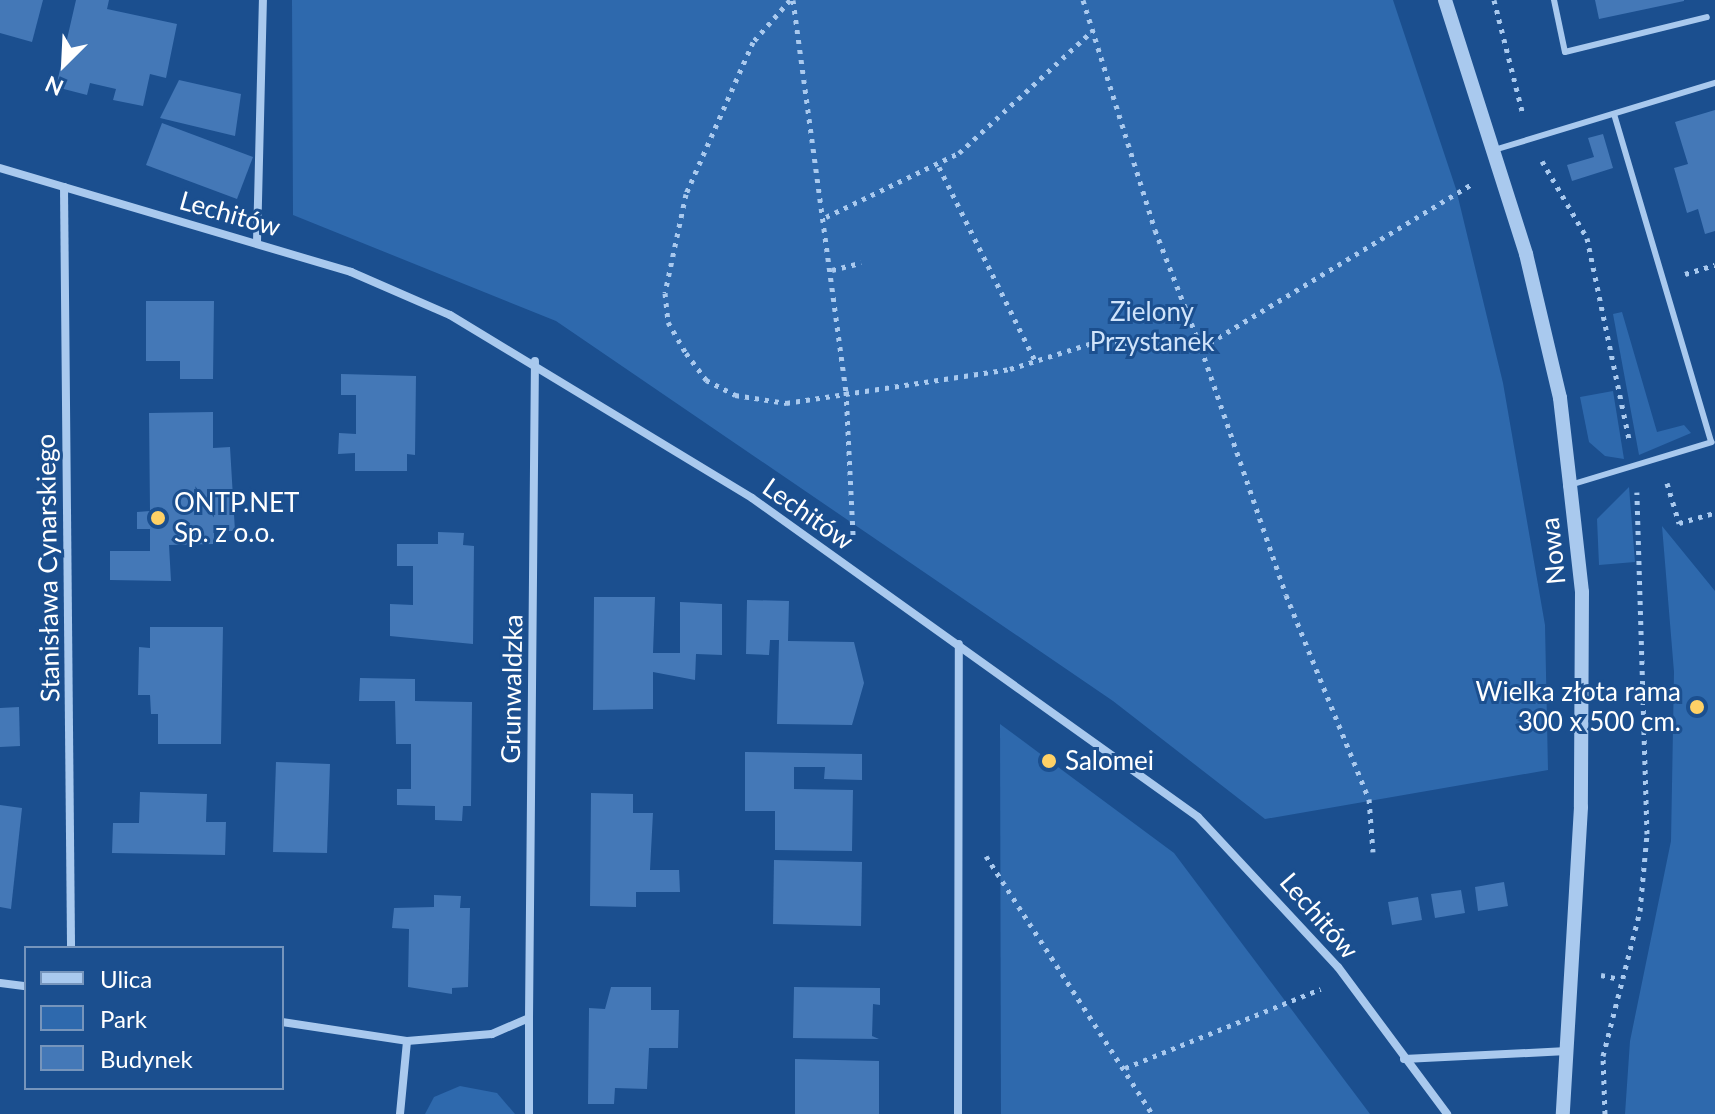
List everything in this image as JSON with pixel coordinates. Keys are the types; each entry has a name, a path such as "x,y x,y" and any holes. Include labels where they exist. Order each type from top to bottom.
{"street":[{"path":"257,242 263,0"},
{"name":"Nowa","path":"1445,0 1502,172 1560,398 1582,592 1581,807 1563,1114"},
{"name":"Lechitów","path":"0,168 351,272 535,361 752,498 1198,817 1338,967 1447,1114"},
{"name":"Stanisława Cynarskiego","path":"64,187 71,946"},
{"name":"Grunwaldzka","path":"529,1114 535,361"},
{"path":"958,1114 959,644"},
{"path":"0,983 24,986"},
{"path":"284,1022 407,1041 492,1034 529,1018"},
{"path":"400,1114 407,1041"},
{"path":"1404,1059 1568,1051"}],"lane":[{"path":"1554,0 1565,52 1707,17"},
{"path":"1494,150 1715,83"},
{"path":"1570,485 1635,470 1713,442 1614,114"}],"path":[{"path":"792,0 826,217 846,391 853,537"},
{"path":"792,0 753,42 698,156 668,256 668,322 706,380 735,395 786,403 1036,362 1095,342 1201,348 1456,189 1502,172"},
{"path":"1083,0 1155,230 1201,348 1286,595 1369,799 1373,852"},
{"path":"1494,0 1513,90 1533,138 1587,238 1637,490 1647,834 1640,911 1603,1056 1605,1114"},
{"path":"826,217 939,167 1093,30"},
{"path":"939,167 1036,362"},
{"path":"832,270 861,263"},
{"path":"1637,490 1667,483 1679,523 1715,513"},
{"path":"960,817 1152,1114"},
{"path":"1125,1068 1322,989"}],"green space":[{"name":"Zielony Przystanek","path":"292,0 1393,0 1456,189 1503,383 1545,625 1548,770 1265,819 1113,701 556,321 293,215"},
{"path":"1622,312 1657,432 1684,425 1691,433 1639,455 1613,314"},
{"path":"1613,391 1624,459 1605,456 1589,442 1580,397"},
{"path":"1629,487 1635,562 1599,565 1597,519"},
{"path":"1662,526 1715,591 1715,1114 1625,1114 1630,1041 1671,841 1674,672"},
{"path":"1000,724 1174,853 1370,1114 1001,1114"},
{"path":"460,1086 497,1093 515,1114 425,1114 434,1097"}],"building":[{"path":"0,0 43,0 32,42 0,33"},
{"path":"76,0 109,0 107,9 177,24 166,78 150,74 143,106 113,100 116,89 90,83 87,95 56,87"},
{"path":"1595,0 1684,0 1684,1 1599,19"},
{"path":"179,80 241,94 235,136 160,118"},
{"path":"1715,110 1715,231 1705,234 1698,209 1687,213 1674,168 1688,164 1675,122"},
{"path":"162,123 253,157 237,199 146,165"},
{"path":"1603,134 1613,168 1572,181 1567,165 1594,157 1588,138"},
{"path":"146,301 214,301 213,379 180,379 180,361 146,361"},
{"path":"341,374 416,376 415,455 407,454 407,471 355,471 355,453 338,454 339,433 356,434 356,395 341,395"},
{"path":"213,412 213,448 230,447 235,531 214,531 214,544 169,545 171,581 110,580 110,551 150,551 150,529 137,529 137,512 150,511 149,413"},
{"path":"438,532 464,533 463,545 474,546 473,644 390,636 390,604 413,605 413,566 397,566 397,544 438,544"},
{"path":"594,597 655,597 653,653 680,653 680,602 722,604 722,655 696,654 695,680 653,672 653,709 593,710"},
{"path":"747,600 789,601 788,641 854,642 864,683 852,725 777,724 779,640 770,640 769,655 746,654"},
{"path":"150,627 223,627 221,744 158,744 158,714 151,714 150,695 138,695 139,647 150,648"},
{"path":"360,678 415,679 415,701 472,702 471,806 463,806 462,821 435,820 435,806 397,805 397,789 411,789 411,744 396,744 395,701 359,701"},
{"path":"19,707 20,746 0,747 0,708"},
{"path":"745,752 862,754 862,780 824,779 825,767 794,767 794,789 853,790 852,851 775,850 775,811 745,811"},
{"path":"276,762 330,764 327,853 273,852"},
{"path":"140,792 207,794 206,822 226,822 225,855 112,853 113,823 139,823"},
{"path":"591,793 633,794 633,813 653,813 650,870 679,870 680,892 636,892 636,907 590,906"},
{"path":"0,805 22,808 11,909 0,907"},
{"path":"774,860 862,862 861,926 773,924"},
{"path":"1504,882 1508,906 1478,911 1475,887"},
{"path":"1461,890 1465,913 1435,918 1431,894"},
{"path":"434,895 461,896 460,908 470,908 468,987 452,988 452,994 408,987 409,929 392,928 394,908 434,907"},
{"path":"1418,897 1422,920 1392,925 1388,902"},
{"path":"611,987 651,987 651,1010 679,1010 678,1048 649,1048 647,1089 615,1088 614,1104 588,1104 589,1008 605,1009"},
{"path":"794,987 880,988 880,1005 873,1004 872,1036 879,1039 793,1038"},
{"path":"795,1059 879,1061 879,1114 795,1114"}],"place":[{"name":"ONTP.NET Sp. z o.o.","path":"158,518"},
{"name":"Wielka złota rama 300 x 500 cm.","path":"1697,707"},
{"name":"Salomei","path":"1049,761"}]}
